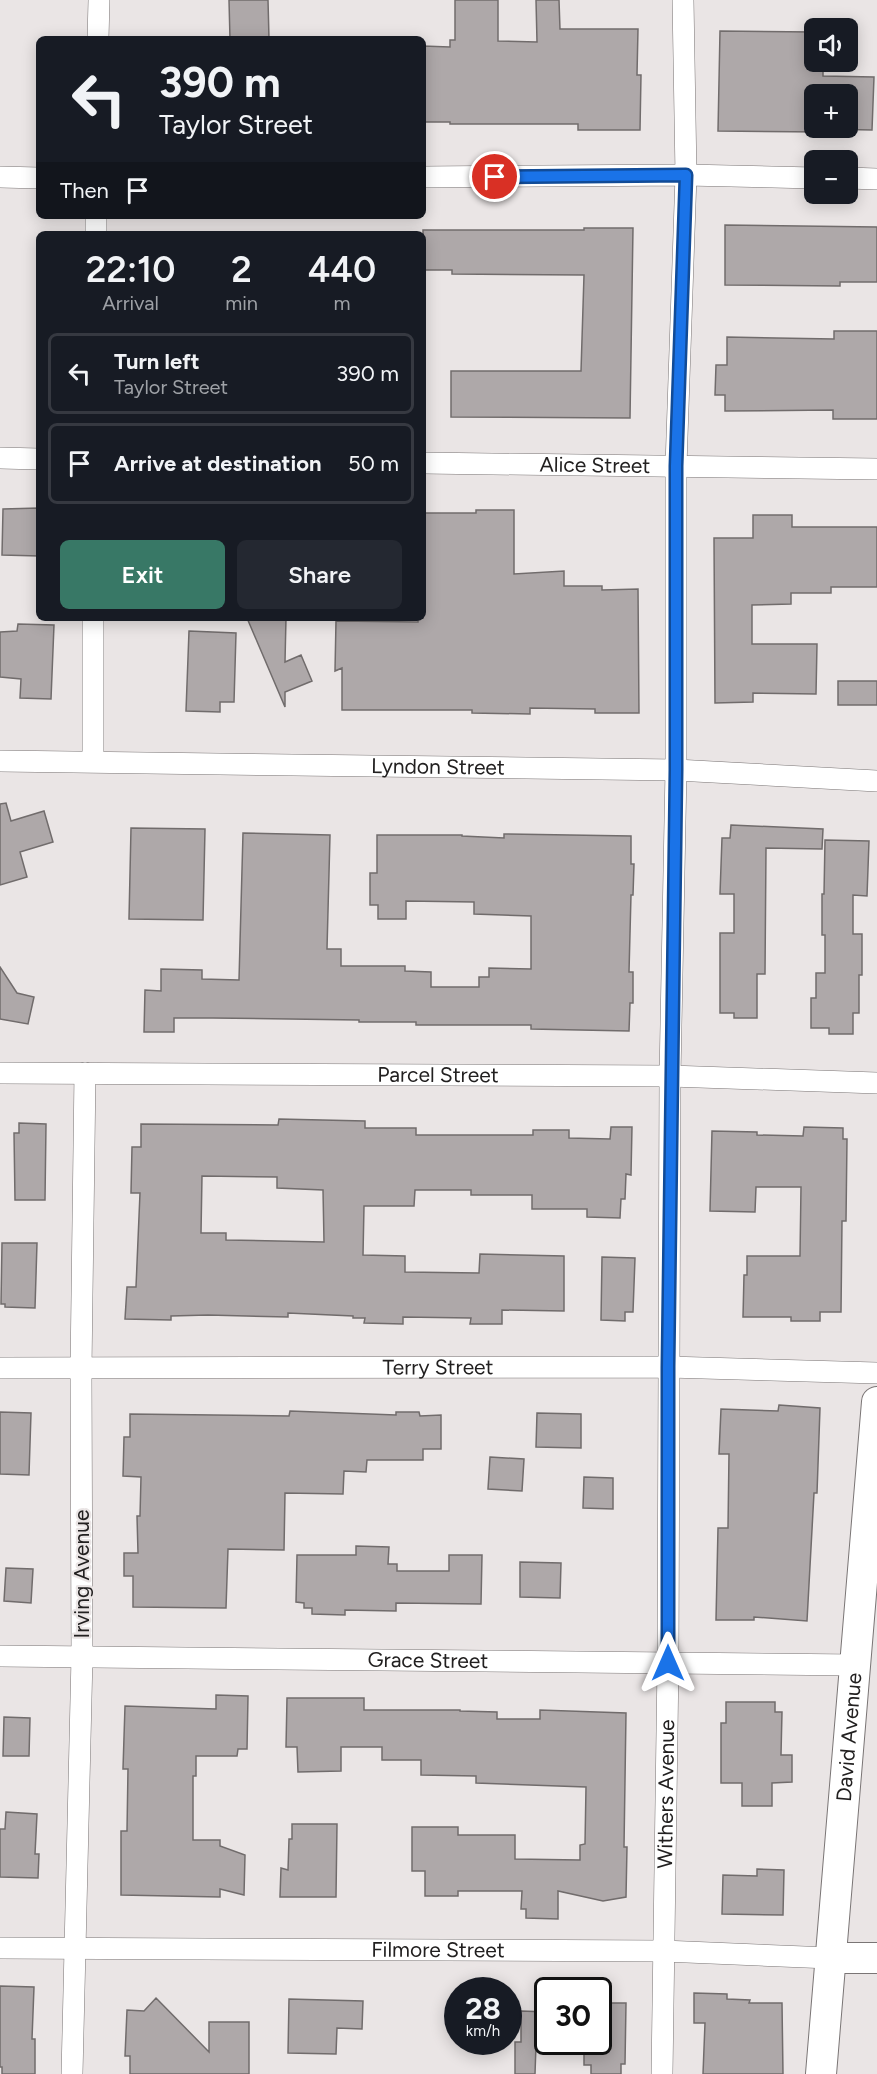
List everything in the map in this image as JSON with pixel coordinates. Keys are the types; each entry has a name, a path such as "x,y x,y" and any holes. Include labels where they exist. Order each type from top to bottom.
{"main road":[{"name":"David Avenue","path":"821,2074 877,1402"},
{"name":"Filmore Street","path":"830,1958 877,1958"}],"street":[{"path":"98,36 99,0"},
{"name":"Withers Avenue","path":"662,2074 668,1663 670,1076 676,770 676,466 686,175 683,0"},
{"path":"426,177 686,175 804,178"},
{"path":"0,177 36,178"},
{"path":"858,178 877,179"},
{"path":"0,458 36,459"},
{"name":"Alice Street","path":"426,463 877,469"},
{"path":"93,621 93,761"},
{"name":"Lyndon Street","path":"0,761 676,770 877,781"},
{"name":"Parcel Street","path":"0,1073 670,1076 877,1083"},
{"name":"Irving Avenue","path":"72,2074 82,1657 81,1369 85,1073"},
{"name":"Terry Street","path":"0,1368 668,1367 877,1373"},
{"name":"Grace Street","path":"0,1656 855,1665"},
{"name":"Filmore Street","path":"0,1948 663,1951 830,1958"}],"building":[{"path":"229,0 268,0 269,36 230,36"},
{"path":"455,0 498,0 498,41 537,42 536,0 559,0 560,29 638,29 637,75 641,75 640,130 578,130 578,124 426,122 426,46 450,47 450,40 455,40"},
{"path":"720,31 804,32 804,72 823,72 823,76 874,77 872,130 858,130 858,84 804,84 804,132 718,131"},
{"path":"725,225 877,227 877,282 840,282 840,286 725,285"},
{"path":"584,228 633,228 630,418 451,417 451,371 581,371 584,275 452,274 452,270 426,270 426,231 423,230 584,230"},
{"path":"834,331 877,331 877,419 833,419 833,410 725,411 725,395 715,395 716,365 727,365 727,337 834,339"},
{"path":"36,508 36,556 2,555 3,509"},
{"path":"476,510 514,510 514,574 564,571 564,586 602,586 602,590 638,589 639,713 595,713 595,709 530,708 530,714 472,713 472,710 342,710 342,668 335,671 336,621 426,621 426,513 476,513"},
{"path":"753,515 792,515 792,527 877,527 877,587 831,587 831,593 791,593 791,604 752,605 752,644 817,644 816,694 753,693 753,702 715,703 714,538 753,538"},
{"path":"248,621 286,621 285,662 301,655 312,681 285,692 285,707"},
{"path":"18,624 54,625 51,699 20,698 21,679 0,677 0,632 17,631"},
{"path":"189,631 236,633 234,702 220,702 220,712 186,711"},
{"path":"838,681 877,681 877,705 838,705"},
{"path":"6,803 11,821 44,811 53,842 20,852 27,877 0,885 0,804"},
{"path":"731,825 823,829 822,849 766,848 765,974 757,974 757,1018 734,1018 734,1013 720,1013 720,933 734,933 734,894 720,894 722,838 730,838"},
{"path":"131,828 205,829 203,920 129,919"},
{"path":"243,833 330,835 327,949 341,949 341,966 405,966 405,971 431,972 431,987 479,987 479,977 489,977 489,968 531,969 531,916 474,914 474,902 406,901 406,919 378,919 378,905 370,905 370,873 377,873 377,835 462,835 504,838 504,834 631,836 631,864 634,864 629,972 633,972 633,1003 630,1003 629,1031 531,1029 531,1025 416,1025 416,1022 359,1022 359,1020 174,1018 174,1032 144,1032 145,990 161,991 161,969 202,970 202,979 239,980"},
{"path":"825,840 869,841 867,896 853,895 853,934 862,934 862,975 859,975 859,1013 853,1013 853,1034 829,1034 829,1028 811,1028 811,998 816,998 816,973 825,973 822,894 824,894"},
{"path":"0,967 17,993 34,997 28,1024 0,1019"},
{"path":"279,1119 365,1121 365,1128 416,1128 416,1135 533,1135 533,1130 569,1130 569,1138 610,1139 611,1127 632,1127 631,1175 626,1174 625,1199 621,1199 620,1218 587,1217 587,1209 532,1209 532,1195 471,1195 471,1190 415,1190 414,1206 364,1206 363,1255 405,1256 405,1272 479,1273 480,1254 564,1256 564,1311 502,1310 502,1324 470,1324 471,1318 403,1317 403,1324 364,1323 365,1318 353,1318 353,1316 288,1313 288,1317 208,1315 171,1316 171,1320 125,1319 127,1287 136,1287 140,1193 131,1193 132,1147 141,1147 141,1124 278,1125","holes":["202,1176 277,1177 277,1188 323,1190 324,1242 226,1240 226,1233 201,1233"]},
{"path":"19,1123 46,1124 45,1200 15,1200 14,1133 19,1133"},
{"path":"804,1127 843,1128 843,1139 847,1139 846,1221 842,1221 841,1312 820,1312 820,1321 791,1321 791,1317 743,1317 747,1256 800,1256 801,1187 756,1187 755,1212 710,1211 712,1131 803,1136"},
{"path":"2,1243 37,1243 35,1308 5,1307 5,1304 1,1304"},
{"path":"602,1257 635,1258 633,1312 625,1312 625,1321 601,1320"},
{"path":"779,1405 820,1408 817,1493 814,1493 807,1621 754,1617 754,1620 716,1620 718,1528 728,1528 729,1454 719,1454 721,1409 778,1411"},
{"path":"290,1411 396,1415 396,1412 419,1412 420,1416 441,1415 441,1449 423,1449 423,1460 367,1460 366,1472 344,1471 343,1494 285,1493 284,1550 228,1549 226,1608 133,1607 133,1576 124,1576 124,1553 138,1553 137,1516 140,1516 141,1477 123,1476 124,1437 130,1437 130,1414 289,1416"},
{"path":"0,1412 31,1413 29,1475 0,1474"},
{"path":"537,1413 581,1414 581,1448 536,1447"},
{"path":"490,1457 524,1459 522,1491 488,1489"},
{"path":"584,1477 613,1478 613,1509 583,1508"},
{"path":"356,1546 389,1547 388,1564 397,1564 397,1571 449,1571 449,1555 482,1555 481,1604 396,1603 396,1611 345,1610 345,1615 312,1614 312,1608 304,1608 304,1603 296,1602 297,1555 356,1555"},
{"path":"520,1562 561,1563 560,1598 520,1597"},
{"path":"6,1568 33,1569 31,1603 4,1601"},
{"path":"216,1695 248,1696 247,1749 238,1749 237,1756 196,1756 196,1776 193,1776 193,1840 220,1840 220,1846 245,1855 244,1895 220,1889 220,1897 121,1895 121,1831 127,1831 128,1769 123,1769 125,1706 216,1709"},
{"path":"287,1698 364,1698 364,1710 497,1712 497,1719 540,1719 540,1710 626,1713 624,1847 627,1847 626,1897 603,1901 558,1891 558,1919 526,1918 526,1909 521,1909 522,1891 458,1891 458,1896 425,1896 425,1871 412,1871 412,1827 458,1827 458,1835 515,1835 515,1859 580,1860 580,1845 585,1844 586,1787 476,1783 476,1776 421,1775 421,1760 382,1760 382,1747 341,1747 341,1771 298,1772 297,1747 286,1747"},
{"path":"726,1702 775,1702 775,1712 782,1712 781,1755 792,1755 792,1782 772,1783 772,1806 742,1806 742,1783 721,1783 721,1723 726,1723"},
{"path":"4,1717 30,1718 29,1756 3,1756"},
{"path":"6,1812 37,1814 35,1854 39,1854 38,1878 0,1877 0,1829 5,1829"},
{"path":"292,1824 337,1824 336,1897 280,1897 281,1868 288,1870"},
{"path":"757,1869 784,1870 783,1915 722,1914 723,1875 757,1876"},
{"path":"0,1986 34,1987 32,2039 35,2039 35,2074 2,2074 2,2067 0,2067"},
{"path":"694,1993 727,1994 727,1999 750,2000 749,2003 782,2003 783,2074 703,2074 705,2023 694,2023"},
{"path":"156,1998 209,2052 209,2022 249,2022 249,2074 130,2074 130,2056 125,2056 127,2010 144,2011"},
{"path":"289,1999 363,2001 362,2029 337,2028 336,2054 288,2053"},
{"path":"612,2003 626,2003 625,2064 621,2064 621,2074 591,2074 591,2065 584,2065 584,2055 612,2055"},
{"path":"522,2011 534,2011 535,2074 515,2074 515,2055 522,2055"}],"route":[{"path":"495,177 686,175 676,466 676,770 670,1076 668,1663"}]}
